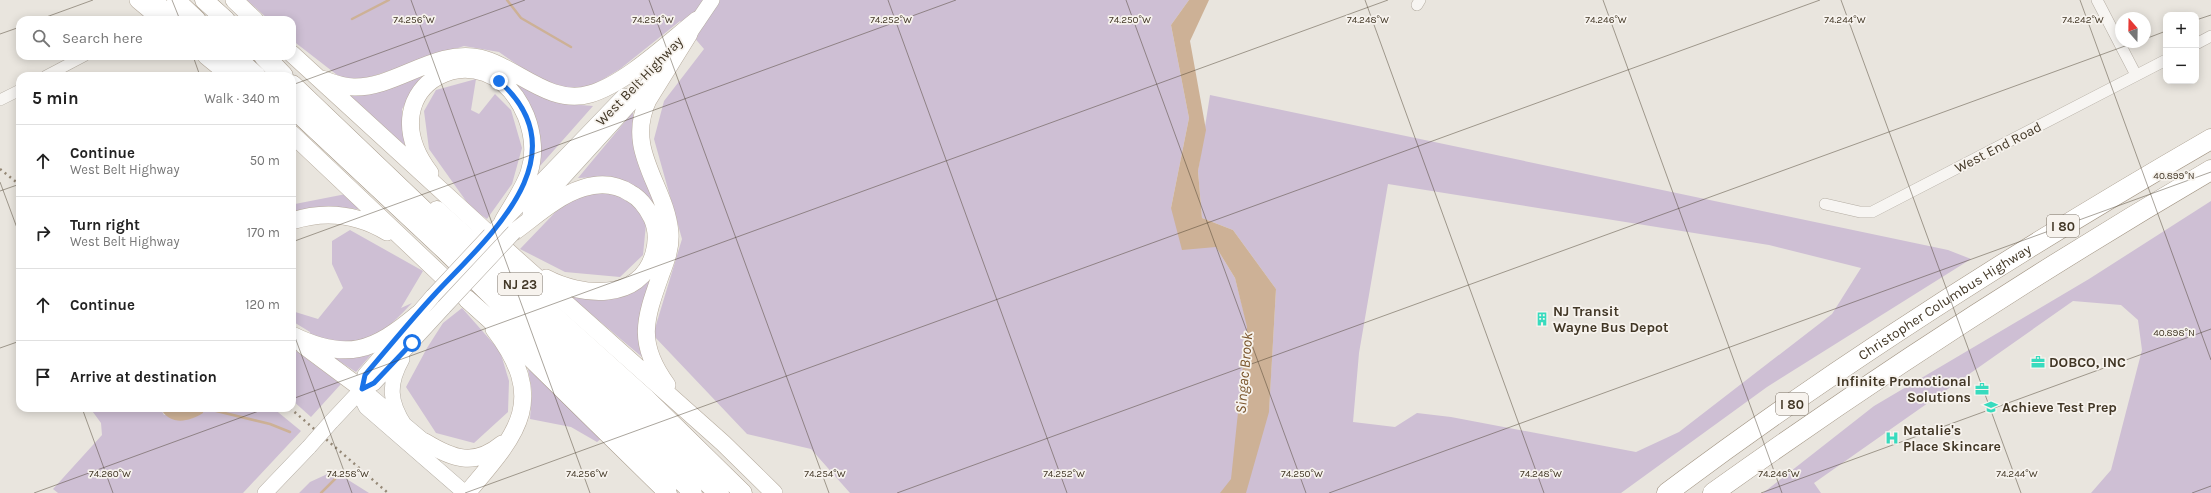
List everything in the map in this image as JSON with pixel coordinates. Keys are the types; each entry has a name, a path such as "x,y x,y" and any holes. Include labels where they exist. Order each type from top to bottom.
{"highway":[{"path":"176,0 193,16"},
{"path":"204,0 222,16"},
{"path":"223,60 237,72"},
{"path":"240,60 253,72"},
{"path":"269,60 279,72"},
{"path":"270,60 283,72"},
{"name":"NJ 23","path":"296,84 646,398 743,493"},
{"path":"296,89 719,493"},
{"name":"NJ 23","path":"296,112 370,181 693,493"},
{"path":"296,122 370,181"},
{"name":"Christopher Columbus Highway","path":"1667,493 1765,422 1940,304 2049,235 2211,138"},
{"name":"Christopher Columbus Highway","path":"1714,493 1823,416 1978,313 2211,170"},
{"path":"467,299 506,334 668,493"},
{"path":"1736,493 1810,436 1823,416"}],"main road":[{"path":"138,0 156,14"},
{"path":"234,0 251,16"},
{"name":"West Belt Highway","path":"362,389 365,375 433,296 509,226 672,58 712,0"},
{"path":"314,74 343,85 365,86 443,60 470,56 488,60 557,94 578,97 590,94 613,84 693,27"},
{"path":"693,27 648,100 644,110 640,130 642,148 666,215 670,232 666,260 646,322 647,341 652,361 663,380 700,422"},
{"path":"296,58 455,204 700,422 774,493"},
{"path":"211,60 225,72"},
{"path":"455,204 428,171 416,152 410,133 410,114 417,95 431,81 446,72 469,69 492,76 506,87 524,111 530,130 533,150 529,173 509,226"},
{"path":"296,138 467,299 498,334 516,365 524,397 519,422 500,454 466,493 366,407 362,399 362,389"},
{"path":"509,226 573,192 590,186 606,185 626,190 640,200 653,219 656,240 653,256 644,272 627,285 607,292 584,292 563,286 532,270 514,257"},
{"path":"296,220 315,215 330,214 356,217 381,228 421,256"},
{"name":"West Belt Highway","path":"265,493 362,389 374,383 412,343 444,307 509,226"},
{"path":"296,337 334,349 358,349 380,342 392,335 418,314"},
{"path":"296,339 362,389 425,442 455,457 476,458 495,449 504,442 519,422"},
{"path":"405,426 392,402 391,384 398,366 412,343"}],"street":[{"path":"2097,0 2136,76"},
{"path":"2199,42 2211,36"},
{"path":"54,72 76,60"},
{"name":"West End Road","path":"1825,204 1860,212 1872,212 2163,62"},
{"path":"0,100 16,92"}],"shaded area":[{"path":"247,0 1189,0 1171,25 1189,118 1171,208 1216,247 1235,278 1269,410 1276,289 1233,230 1202,218 1198,171 1210,95 1948,250 1971,259 1767,387 1621,493 850,493 811,449 747,434 653,335 682,239 654,139 664,101 704,49 680,21 620,69 595,84 578,90 542,82 499,52 464,46 367,78 341,78 296,43 296,16 265,16","holes":["1388,184 1769,245 1861,268 1832,314 1679,432 1636,452 1451,417 1417,413 1395,427 1353,422 1359,353"]},
{"path":"429,68 402,109 406,148 339,88"},
{"path":"500,71 560,100 557,103 593,106 532,175 537,142"},
{"path":"476,79 471,110 479,114 495,94 511,110 522,148 512,184 487,219 471,208 429,149 424,111 436,90"},
{"path":"633,112 633,140 656,208 598,177 578,178"},
{"path":"597,191 631,197 646,224 643,255 620,277 565,272 520,249 567,200"},
{"path":"346,194 363,210 327,207 296,212 296,204"},
{"path":"2211,201 2211,493 2091,493 2111,470 2142,350 2138,320 2121,305 2073,301 1814,483 1821,493 1763,493 1874,406 2089,279"},
{"path":"350,230 423,271 401,308 412,303 383,331 365,341 346,344 328,342 309,337 310,332 296,323 296,312 318,319 343,288 332,264 332,241"},
{"path":"653,269 640,315 642,357 565,292 604,296"},
{"path":"462,308 500,351 509,381 508,412 474,443 436,433 406,387 427,348 443,323"},
{"path":"376,349 356,372 325,352"},
{"path":"296,351 341,384 311,417 296,404"},
{"path":"528,369 603,437 597,442 571,427 530,419 532,392"},
{"path":"93,412 162,412 164,415 203,412 278,412 301,431 243,493 58,493 53,489 102,435 101,423"},
{"path":"334,471 369,493 299,493 310,482"}],"water":[{"name":"Singac Brook","path":"1189,0 1209,0 1190,41 1206,130 1198,171 1202,218 1233,230 1276,289 1269,412 1246,493 1220,493 1231,479 1247,327 1235,278 1216,247 1182,250 1171,208 1189,118 1171,25"},
{"path":"163,412 203,412 191,419 179,421 174,420"}],"waterway":[{"path":"352,19 389,0"},
{"path":"507,0 521,18 571,47"},
{"path":"220,412 270,424 290,432"},
{"path":"321,493 335,479"}],"railway":[{"path":"0,169 16,182"},
{"path":"295,412 388,493"}],"place":[{"name":"NJ Transit Wayne Bus Depot","path":"1542,319"},
{"name":"DOBCO, INC","path":"2038,362"},
{"name":"Infinite Promotional Solutions","path":"1982,389"},
{"name":"Achieve Test Prep","path":"1991,407"},
{"name":"Natalie's Place Skincare","path":"1892,438"}],"route":[{"path":"412,343 374,383 362,389 365,375 433,296 503,221 529,173 533,150 527,120 518,101 499,81"}]}
